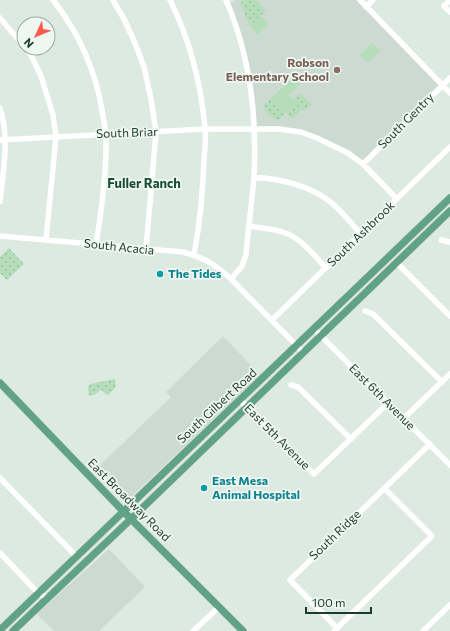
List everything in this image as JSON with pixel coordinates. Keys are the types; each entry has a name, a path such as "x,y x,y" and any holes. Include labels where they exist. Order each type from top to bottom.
{"main road":[{"name":"South Gilbert Road","path":"1,628 450,198"},
{"name":"South Gilbert Road","path":"16,630 450,211"},
{"name":"East Broadway Road","path":"0,383 123,511 244,631"},
{"path":"219,433 218,428 227,412"},
{"path":"185,466 188,458 204,441 205,437 203,435"}],"street":[{"path":"53,0 65,16 86,52 95,76 100,98 106,133 105,168 96,244"},
{"path":"113,0 133,37 144,67 156,132 146,249"},
{"path":"170,0 180,19 194,63 205,129 203,179 198,234 194,255"},
{"path":"226,0 237,30 251,84 254,128 254,177 246,255 242,266 231,279"},
{"path":"360,0 450,93"},
{"path":"366,6 373,0"},
{"path":"450,0 444,6 450,12"},
{"path":"0,18 16,37"},
{"path":"31,56 47,93 53,115 56,137 46,240"},
{"name":"South Gentry","path":"363,164 450,78"},
{"path":"0,108 4,119 0,202"},
{"name":"South Briar","path":"3,140 106,133 279,128 301,132 348,153 363,164 397,199"},
{"name":"South Ashbrook","path":"272,320 450,147"},
{"path":"254,177 277,179 310,189 328,200 360,234"},
{"path":"248,226 282,231 294,237 306,246 326,268"},
{"name":"South Acacia","path":"0,236 183,252 194,255 213,264 231,279 304,353"},
{"path":"441,240 450,242"},
{"path":"397,263 450,316"},
{"path":"365,311 373,314 442,382"},
{"name":"East 6th Avenue","path":"314,329 450,465"},
{"path":"404,418 450,374"},
{"path":"292,385 298,387 350,439 388,403"},
{"name":"East 5th Avenue","path":"240,400 314,474 350,439"},
{"name":"South Ridge","path":"336,630 290,580 430,444"},
{"path":"0,478 76,556"},
{"path":"336,630 432,536 384,488"},
{"path":"0,553 38,593 48,598"},
{"path":"423,631 450,605"},
{"path":"193,631 219,607"}],"shaded area":[{"name":"Robson Elementary School","path":"235,0 360,0 442,85 363,164 348,153 301,132 254,129 251,84 228,5"},
{"path":"223,336 260,375 132,496 128,498 123,497 115,484 96,469 171,397 166,392"},
{"path":"109,549 145,587 99,631 54,631 37,614"}],"green space":[{"path":"244,0 256,0 266,11 250,26 240,3"},
{"path":"261,16 269,24 258,35 250,26"},
{"path":"372,43 380,51 368,63 360,55"},
{"path":"294,77 300,84 289,95 296,103 284,114 270,99"},
{"path":"300,93 312,105 304,111 302,109 292,119 286,113 296,103 293,100"},
{"path":"270,99 284,114 278,120 270,116 264,108 264,105"},
{"path":"9,248 24,264 7,280 0,273 0,257"},
{"path":"115,379 116,387 108,395 101,390 94,395 89,396 88,387 90,384"}],"place":[{"name":"Robson Elementary School","path":"337,70"},
{"name":"The Tides","path":"160,274"},
{"name":"East Mesa Animal Hospital","path":"204,488"}],"district":[{"name":"Fuller Ranch","path":"144,183"}]}
